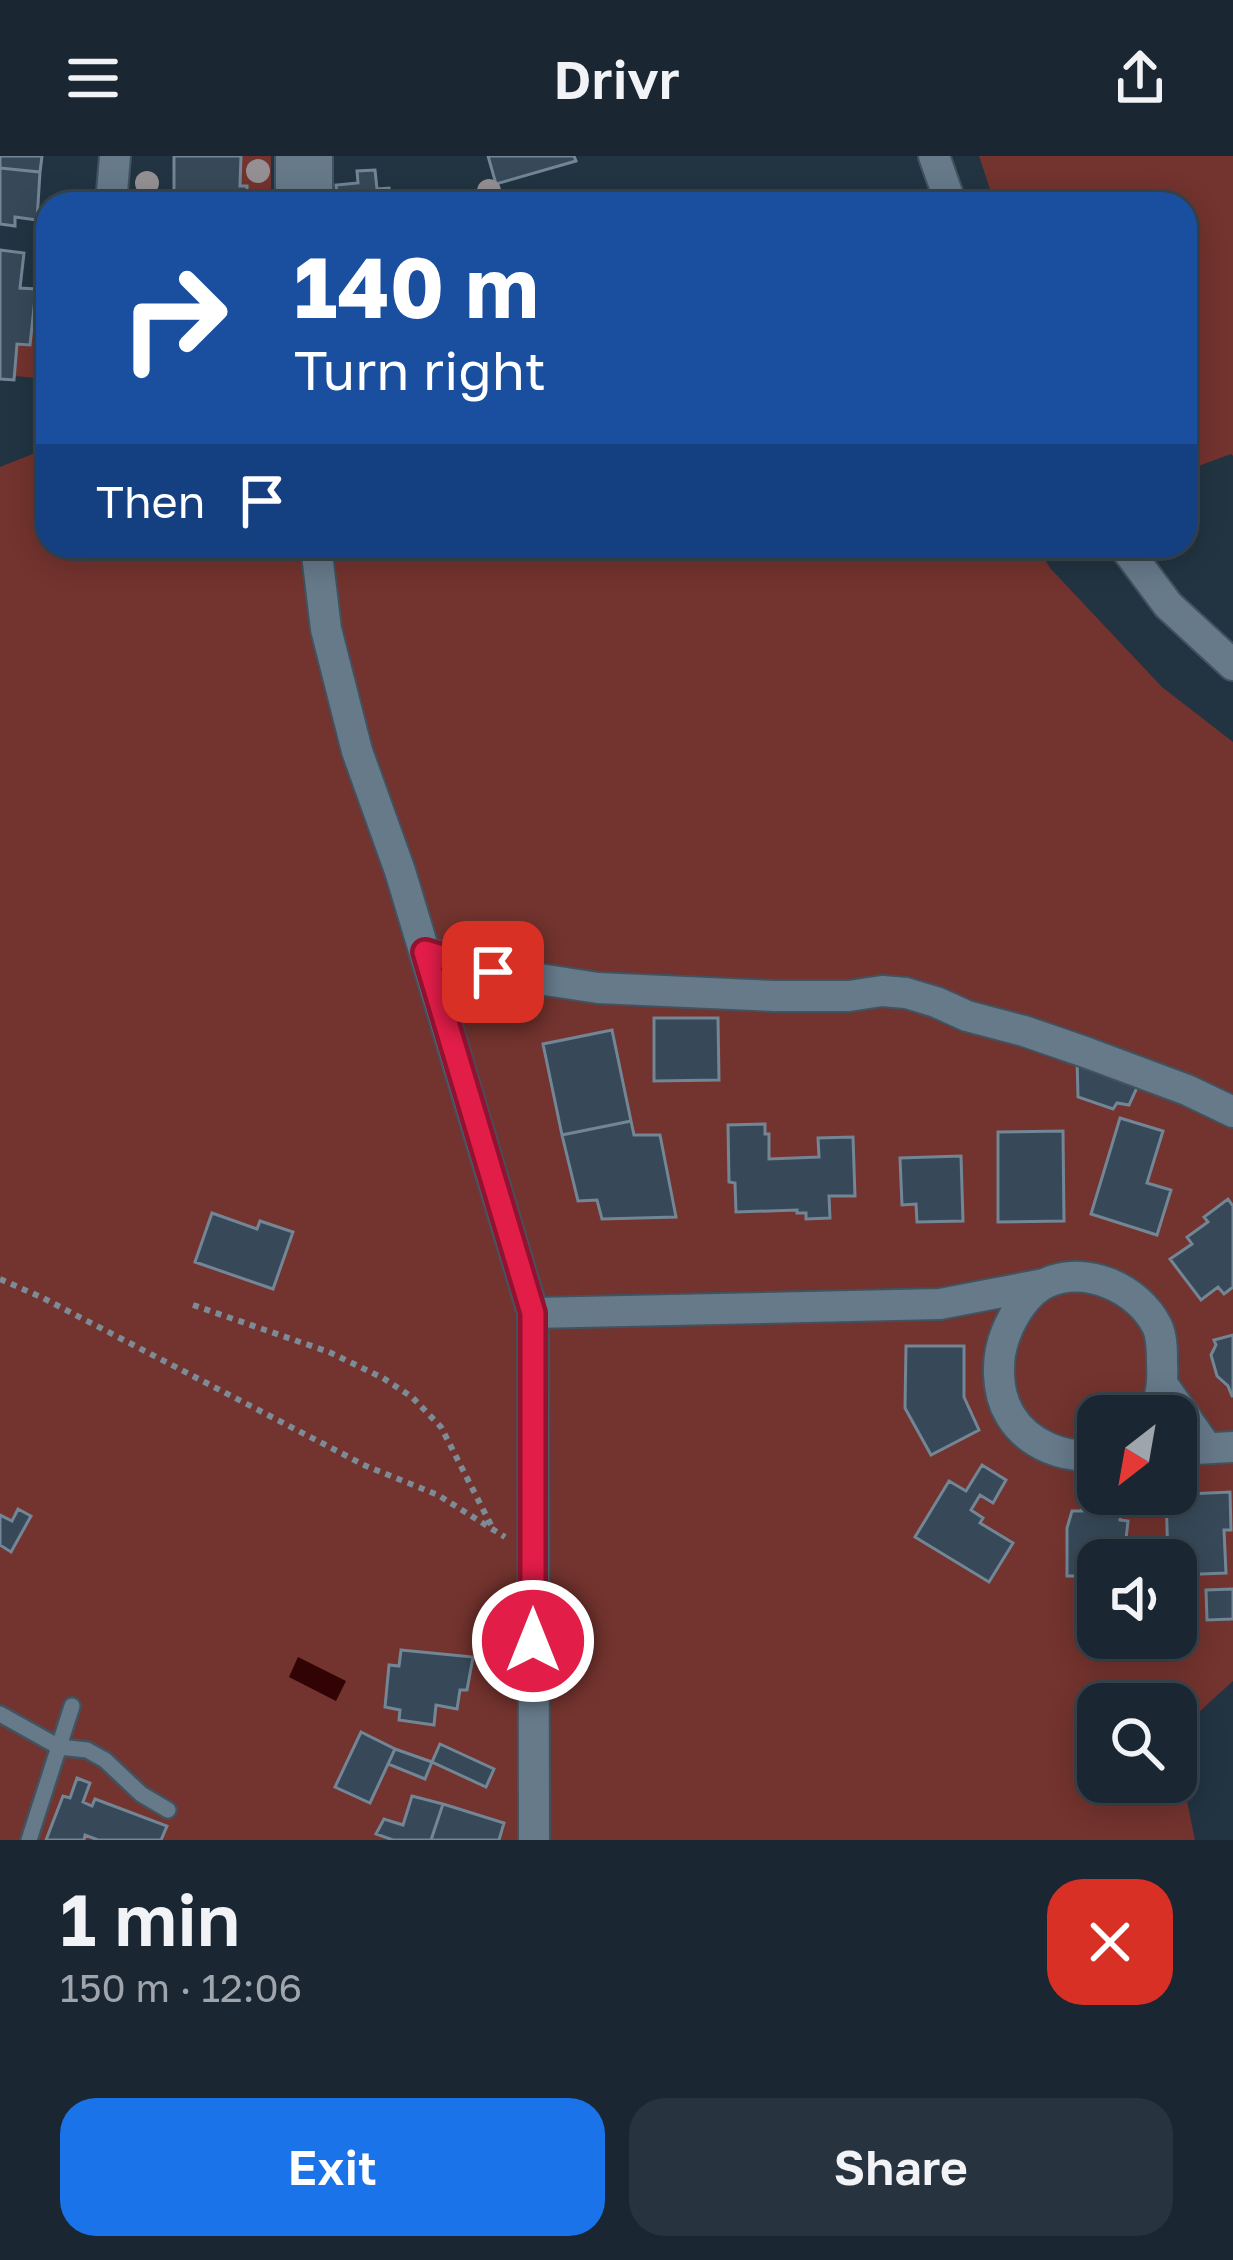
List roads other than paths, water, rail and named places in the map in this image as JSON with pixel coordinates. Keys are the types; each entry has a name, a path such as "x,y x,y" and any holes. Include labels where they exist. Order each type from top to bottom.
{"street":[{"path":"112,192 115,156"},
{"path":"291,156 292,192"},
{"path":"317,156 317,192"},
{"path":"934,156 947,192"},
{"path":"317,558 326,629 357,751 400,871 533,1313 534,1840"},
{"path":"1133,558 1168,605 1233,664"},
{"path":"425,952 493,972 598,988 775,996 906,993 1106,1060 1233,1112"},
{"path":"533,1313 940,1304 1070,1277 1096,1280 1124,1288 1144,1306 1159,1330 1160,1395"},
{"path":"1044,1284 1024,1300 1000,1347 1002,1396 1011,1417 1037,1442 1062,1454 1077,1455"},
{"path":"940,1304 979,1321 1000,1347"},
{"path":"1163,1385 1205,1448"}],"lane":[{"path":"29,1840 72,1706"},
{"path":"0,1714 59,1747 87,1750 105,1760 141,1794 168,1810"}]}
